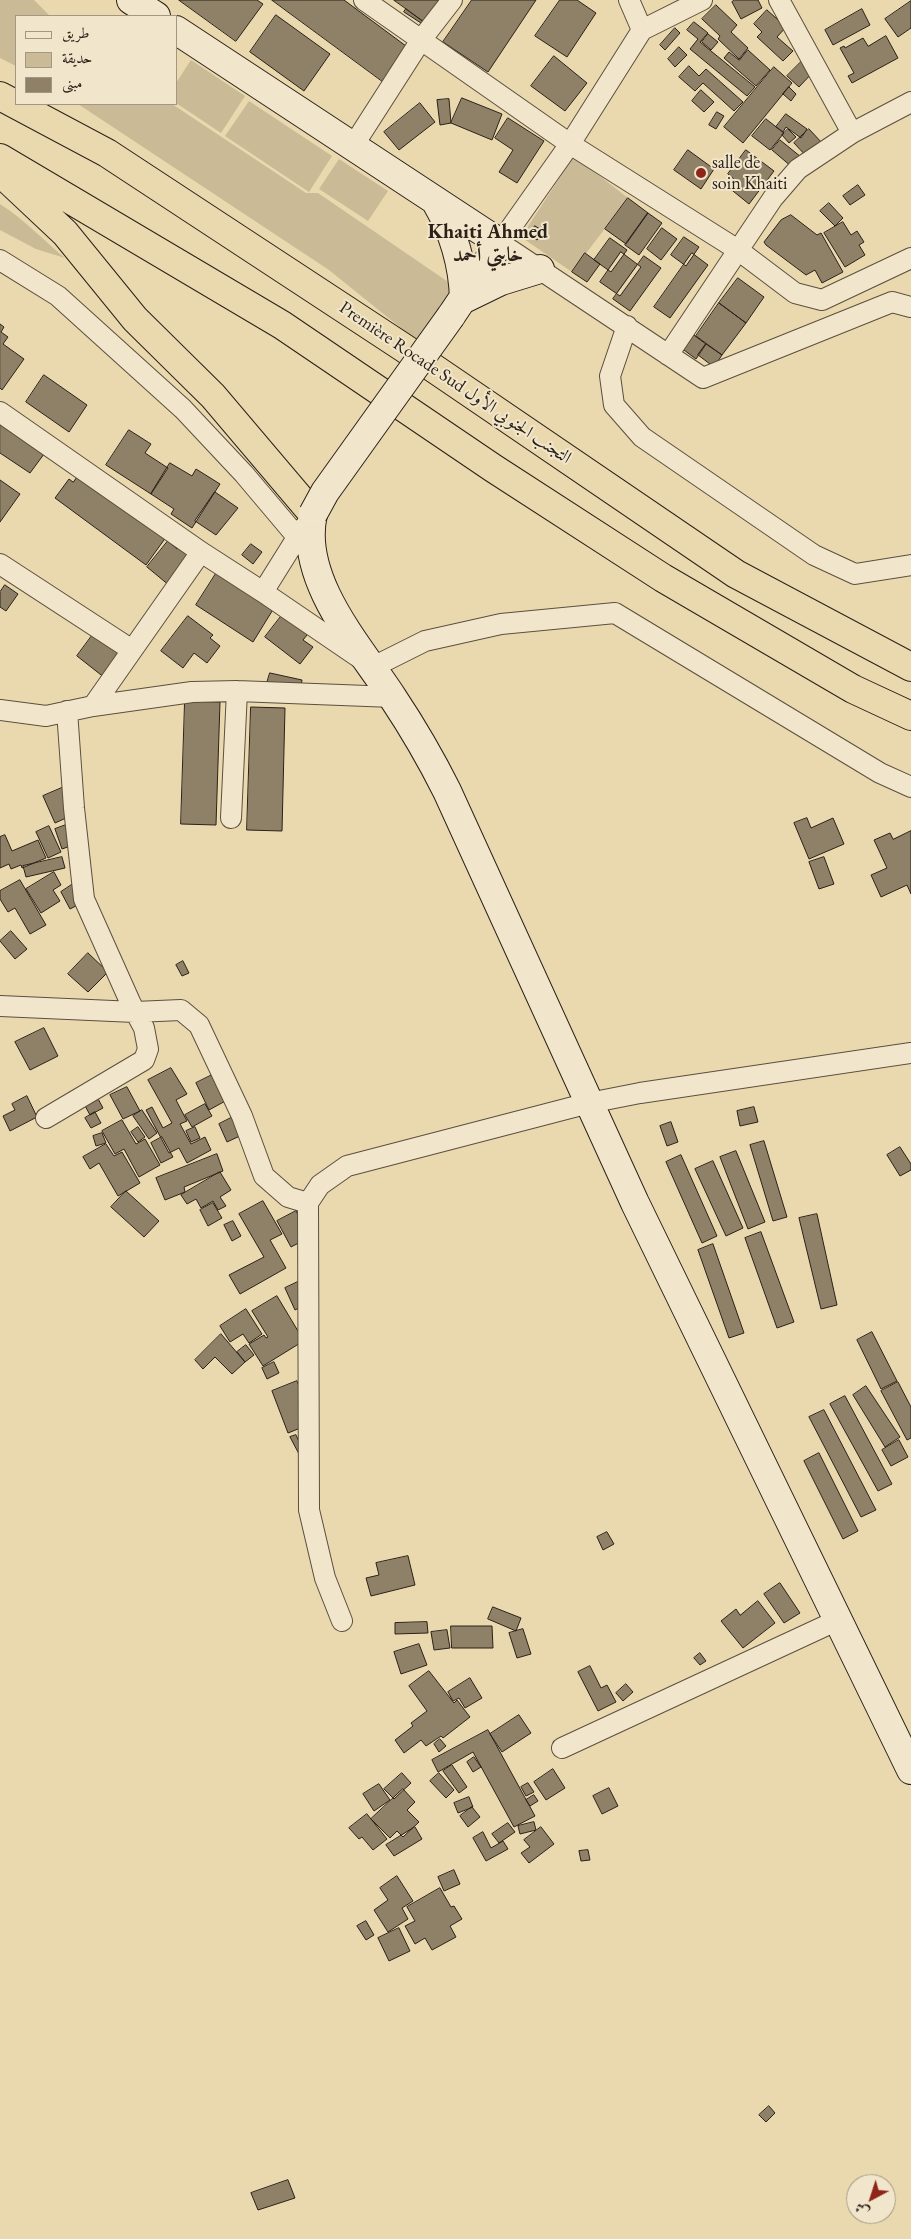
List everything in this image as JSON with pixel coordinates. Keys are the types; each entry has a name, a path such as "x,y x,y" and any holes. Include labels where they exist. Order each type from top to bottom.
{"highway":[{"name":"Première Rocade Sud التجنب الجنوبي الأول","path":"0,96 15,104"},
{"name":"Première Rocade Sud التجنب الجنوبي الأول","path":"17,105 107,153 404,348 736,574 911,667"},
{"path":"0,158 282,325 493,468 663,578 853,689 911,716"},
{"path":"0,172 65,234 135,319 204,386 313,514"}],"main road":[{"path":"131,0 154,15"},
{"path":"178,31 500,243 457,308 325,492 313,514 310,535 314,557 330,603 416,733 447,791 639,1212 911,1770"},
{"path":"435,200 451,230 463,280 457,308"},
{"path":"457,308 501,281 540,269"}],"street":[{"path":"364,0 570,144 738,250 794,293 822,300 911,258"},
{"path":"353,146 421,40 452,0"},
{"path":"629,0 642,30"},
{"path":"702,0 642,30 570,144 500,243 627,326 702,378 892,302 911,307"},
{"path":"779,0 852,133"},
{"path":"668,355 773,198 798,169 852,133 911,102"},
{"path":"0,260 58,296 183,409 244,474 314,557"},
{"path":"627,326 610,376 614,405 642,437 814,555 855,574 911,565"},
{"path":"0,412 201,552 372,667 424,641 501,624 616,613 880,774 911,787"},
{"path":"263,592 296,537 313,514"},
{"path":"93,706 201,552"},
{"path":"0,564 132,650"},
{"path":"231,818 237,691"},
{"path":"0,710 46,716 93,706 192,692 237,691 274,694 393,697"},
{"path":"46,1118 144,1060 148,1049 144,1028 84,899 74,808 67,711"},
{"path":"0,1006 135,1012 181,1010 199,1025 242,1116 264,1176 288,1197 308,1203"},
{"path":"342,1620 325,1578 309,1510 308,1203 320,1185 347,1166 589,1103 640,1093 911,1053"},
{"path":"562,1748 838,1620"}],"green space":[{"path":"0,0 34,0 49,15 15,15 15,66 0,58"},
{"path":"191,60 245,96 221,133 178,104 178,80"},
{"path":"249,101 332,156 309,192 225,136"},
{"path":"80,105 174,105 306,193 318,193 457,288 417,341 329,270"},
{"path":"574,156 628,198 572,272 521,237"},
{"path":"339,159 388,191 368,221 319,189"},
{"path":"0,204 65,258 36,249 0,230"}],"building":[{"path":"179,0 257,0 263,4 236,41"},
{"path":"272,0 344,0 410,49 385,83"},
{"path":"394,0 440,0 425,22"},
{"path":"472,0 536,0 488,72 443,42"},
{"path":"560,0 577,0 596,13 567,57 535,36"},
{"path":"735,0 758,0 762,8 741,19 732,2"},
{"path":"911,1 911,28 898,37 885,19"},
{"path":"716,5 737,25 731,32 748,48 739,59 718,39 720,36 702,19"},
{"path":"406,9 425,23 424,25 404,12"},
{"path":"862,9 870,25 833,45 825,30"},
{"path":"767,10 786,27 777,37 793,51 783,61 757,37 762,32 754,24"},
{"path":"276,15 330,54 304,91 250,52"},
{"path":"694,22 708,33 700,42 755,87 747,96 690,49 698,39 687,30"},
{"path":"675,28 680,33 665,50 660,45"},
{"path":"708,34 718,42 711,50 702,42"},
{"path":"886,36 898,58 852,83 848,76 854,73 840,48 844,46 845,48 863,38 868,46"},
{"path":"679,47 687,55 675,67 668,59"},
{"path":"748,50 770,70 756,86 724,58 729,52 739,60"},
{"path":"554,56 587,83 565,111 531,86"},
{"path":"804,59 815,70 799,87 787,76"},
{"path":"689,66 699,76 706,69 743,102 734,111 703,83 695,91 679,77"},
{"path":"774,67 792,83 743,143 724,127"},
{"path":"789,87 796,94 791,101 783,94"},
{"path":"701,90 714,102 704,112 692,101"},
{"path":"462,98 502,114 492,140 451,123"},
{"path":"449,99 451,123 440,125 437,100"},
{"path":"420,103 435,122 399,150 384,132"},
{"path":"717,112 724,116 716,129 709,125"},
{"path":"786,114 807,129 801,138 786,127 783,132 776,127"},
{"path":"508,118 544,141 517,183 499,172 513,150 495,138"},
{"path":"766,119 784,133 770,150 752,136"},
{"path":"788,129 796,137 789,143 782,135"},
{"path":"809,129 823,144 808,158 794,143"},
{"path":"780,140 801,157 792,167 772,150"},
{"path":"688,150 714,169 701,189 674,170"},
{"path":"746,150 774,171 749,204 728,187 734,179 728,174"},
{"path":"858,185 865,195 850,205 843,196"},
{"path":"628,198 648,213 626,244 605,229"},
{"path":"829,203 843,218 835,226 820,211"},
{"path":"648,213 662,223 639,255 625,245"},
{"path":"791,215 817,235 821,233 843,272 822,283 815,270 806,275 766,245 764,242 781,220"},
{"path":"843,222 851,235 857,231 864,242 859,245 865,255 845,267 824,233"},
{"path":"535,226 543,231 537,240 529,235"},
{"path":"662,228 677,239 661,260 647,249"},
{"path":"684,237 699,247 686,266 671,255"},
{"path":"610,238 627,250 611,272 594,260"},
{"path":"621,252 641,267 620,296 600,282"},
{"path":"585,253 600,264 587,282 572,272"},
{"path":"692,253 708,265 670,318 654,307"},
{"path":"644,256 661,268 630,311 613,299"},
{"path":"738,278 764,297 746,323 719,303"},
{"path":"719,303 746,323 722,355 696,336"},
{"path":"0,324 4,327 1,332 8,337 3,344 24,359 2,390 0,388"},
{"path":"691,333 706,344 696,359 680,347"},
{"path":"706,344 722,355 714,367 698,355"},
{"path":"44,375 87,405 69,432 26,402"},
{"path":"0,418 47,450 30,473 0,453"},
{"path":"129,430 151,444 145,453 168,468 151,494 106,465"},
{"path":"170,463 192,476 196,469 220,484 192,528 171,514 174,509 151,494"},
{"path":"83,469 169,533 146,565 55,498 69,479 73,482"},
{"path":"0,480 20,494 0,522"},
{"path":"215,492 238,508 216,535 195,521"},
{"path":"168,541 177,549 183,542 196,553 170,586 147,567"},
{"path":"251,544 262,552 253,564 242,555"},
{"path":"217,572 274,608 253,642 196,605"},
{"path":"5,585 18,594 6,611 0,607 0,592"},
{"path":"286,610 311,630 303,640 313,647 300,664 265,637"},
{"path":"188,616 213,635 210,638 220,646 207,663 194,653 183,668 161,651"},
{"path":"94,633 133,654 110,682 77,656"},
{"path":"270,673 302,680 300,691 267,683"},
{"path":"185,701 220,702 216,825 181,824"},
{"path":"251,707 285,708 282,831 247,830"},
{"path":"64,787 75,814 55,823 43,796"},
{"path":"807,818 811,828 833,818 844,844 809,859 794,823"},
{"path":"77,821 84,841 62,849 55,829"},
{"path":"49,826 61,852 48,858 36,832"},
{"path":"911,831 911,894 907,885 881,897 871,875 887,868 874,840 890,833 893,839"},
{"path":"5,835 12,851 38,840 46,858 22,868 21,865 11,869 9,864 0,868 0,837"},
{"path":"62,857 65,868 26,877 23,866"},
{"path":"824,857 834,884 819,889 809,862"},
{"path":"54,872 61,885 53,890 60,901 41,913 26,889"},
{"path":"20,880 46,925 30,934 15,908 8,912 0,899 0,891"},
{"path":"73,884 93,897 70,909 61,892"},
{"path":"11,931 27,949 15,959 0,941"},
{"path":"88,953 108,972 88,992 68,974"},
{"path":"183,961 189,973 182,976 176,965"},
{"path":"44,1028 58,1056 30,1070 15,1042"},
{"path":"171,1068 187,1094 176,1100 187,1121 180,1124 191,1144 205,1137 211,1150 187,1163 179,1148 169,1153 146,1110 152,1107 163,1128 172,1123 148,1080"},
{"path":"216,1073 229,1099 209,1110 196,1083"},
{"path":"127,1087 140,1111 123,1119 110,1095"},
{"path":"96,1095 103,1108 90,1115 83,1102"},
{"path":"27,1096 37,1117 10,1131 3,1116 15,1110 12,1104"},
{"path":"205,1104 212,1116 192,1127 185,1115"},
{"path":"754,1107 758,1122 740,1126 737,1111"},
{"path":"142,1110 157,1133 149,1139 133,1116"},
{"path":"95,1112 101,1123 91,1128 85,1118"},
{"path":"233,1117 242,1135 227,1142 219,1124"},
{"path":"122,1120 136,1144 145,1139 160,1165 139,1177 124,1149 115,1154 102,1131"},
{"path":"671,1122 678,1142 667,1146 660,1126"},
{"path":"138,1127 145,1137 138,1142 131,1132"},
{"path":"195,1127 200,1138 191,1142 186,1131"},
{"path":"102,1133 106,1143 96,1146 93,1136"},
{"path":"162,1137 173,1157 161,1163 151,1143"},
{"path":"764,1141 787,1217 773,1221 750,1145"},
{"path":"106,1144 114,1156 122,1152 140,1183 118,1196 99,1163 90,1169 83,1157"},
{"path":"900,1147 911,1164 911,1170 900,1176 887,1155"},
{"path":"736,1151 765,1222 748,1229 720,1157"},
{"path":"217,1154 223,1171 184,1187 185,1192 165,1200 156,1178"},
{"path":"681,1155 717,1236 702,1243 666,1162"},
{"path":"713,1161 743,1228 726,1236 695,1169"},
{"path":"220,1172 231,1190 220,1197 226,1206 218,1210 213,1201 201,1208 196,1199 187,1204 181,1195"},
{"path":"126,1191 159,1221 144,1237 111,1207"},
{"path":"263,1201 282,1234 270,1240 286,1268 240,1294 229,1275 264,1257 239,1214"},
{"path":"213,1203 222,1218 208,1226 200,1210"},
{"path":"296,1211 310,1237 291,1247 277,1221"},
{"path":"817,1214 837,1305 821,1309 799,1218"},
{"path":"233,1221 241,1236 232,1241 224,1225"},
{"path":"761,1232 794,1322 777,1328 745,1238"},
{"path":"713,1244 744,1333 729,1338 698,1250"},
{"path":"304,1279 307,1304 295,1310 285,1288"},
{"path":"277,1296 298,1331 304,1327 310,1337 263,1366 249,1344 264,1335 266,1338 268,1337 252,1311"},
{"path":"246,1309 262,1334 249,1343 243,1334 230,1342 220,1326"},
{"path":"872,1332 897,1381 881,1389 857,1340"},
{"path":"221,1334 245,1362 232,1374 215,1357 203,1369 195,1360"},
{"path":"246,1345 254,1355 245,1362 237,1352"},
{"path":"274,1362 279,1373 267,1379 262,1368"},
{"path":"297,1381 313,1423 288,1433 272,1391"},
{"path":"898,1382 911,1407 911,1438 907,1440 881,1391"},
{"path":"866,1386 900,1437 885,1447 853,1395"},
{"path":"845,1396 892,1484 878,1491 830,1404"},
{"path":"824,1410 876,1510 861,1517 809,1417"},
{"path":"296,1435 301,1446 317,1446 299,1454 290,1437"},
{"path":"899,1440 908,1457 891,1466 882,1450"},
{"path":"819,1453 858,1531 843,1539 804,1461"},
{"path":"607,1532 614,1544 603,1550 597,1537"},
{"path":"408,1556 415,1585 371,1596 366,1578 379,1575 376,1563"},
{"path":"780,1583 800,1613 784,1623 764,1594"},
{"path":"758,1601 775,1623 743,1648 721,1621 736,1609 740,1615"},
{"path":"493,1607 521,1618 516,1631 488,1619"},
{"path":"427,1622 428,1633 395,1634 395,1623"},
{"path":"451,1626 492,1626 493,1648 452,1648"},
{"path":"523,1629 531,1654 517,1658 509,1633"},
{"path":"447,1630 450,1648 434,1650 431,1632"},
{"path":"419,1644 427,1665 401,1674 394,1652"},
{"path":"700,1653 706,1661 700,1665 694,1658"},
{"path":"590,1666 601,1688 607,1685 616,1702 598,1711 578,1672"},
{"path":"429,1671 454,1703 457,1700 470,1717 443,1738 441,1736 426,1746 421,1740 404,1753 395,1740 413,1726 411,1723 427,1711 409,1686"},
{"path":"470,1678 482,1698 465,1708 459,1698 453,1701 448,1692"},
{"path":"626,1684 633,1692 623,1701 616,1693"},
{"path":"519,1715 531,1733 502,1752 490,1734"},
{"path":"488,1730 535,1816 514,1827 473,1752 438,1772 432,1760"},
{"path":"440,1739 446,1746 439,1752 434,1744"},
{"path":"474,1757 481,1767 473,1772 467,1762"},
{"path":"452,1765 467,1787 459,1793 443,1771"},
{"path":"553,1769 565,1788 546,1800 534,1782"},
{"path":"402,1773 411,1783 394,1799 384,1789"},
{"path":"439,1773 454,1790 446,1798 430,1781"},
{"path":"528,1783 534,1792 526,1796 521,1787"},
{"path":"379,1784 390,1800 374,1811 363,1794"},
{"path":"609,1788 618,1806 602,1814 593,1796"},
{"path":"403,1789 415,1802 407,1810 419,1822 403,1837 397,1831 390,1838 371,1819"},
{"path":"534,1795 538,1801 530,1806 526,1800"},
{"path":"469,1797 473,1807 458,1813 454,1803"},
{"path":"472,1807 480,1817 468,1827 460,1816"},
{"path":"367,1814 387,1839 373,1850 362,1837 359,1839 349,1828"},
{"path":"534,1822 536,1830 520,1834 518,1826"},
{"path":"508,1823 515,1832 499,1843 492,1834"},
{"path":"415,1827 422,1839 394,1856 386,1845"},
{"path":"541,1827 554,1844 529,1863 521,1853 530,1847 524,1840"},
{"path":"483,1832 491,1848 503,1841 508,1849 486,1861 473,1838"},
{"path":"588,1850 590,1860 581,1861 579,1851"},
{"path":"454,1870 460,1884 444,1891 438,1877"},
{"path":"397,1876 413,1901 402,1908 408,1919 388,1932 374,1910 388,1900 380,1888"},
{"path":"440,1888 451,1907 454,1906 462,1919 450,1926 456,1937 432,1950 425,1938 415,1944 405,1926 415,1921 407,1907"},
{"path":"366,1921 374,1935 366,1940 357,1926"},
{"path":"399,1928 410,1951 389,1961 378,1938"},
{"path":"769,2106 775,2113 766,2122 759,2115"},
{"path":"288,2180 295,2198 258,2210 251,2193"}],"place":[{"name":"salle de soin Khaiti","path":"701,173"}],"district":[{"name":"Khaiti Ahmed خايتي أحمد","path":"488,244"}]}
